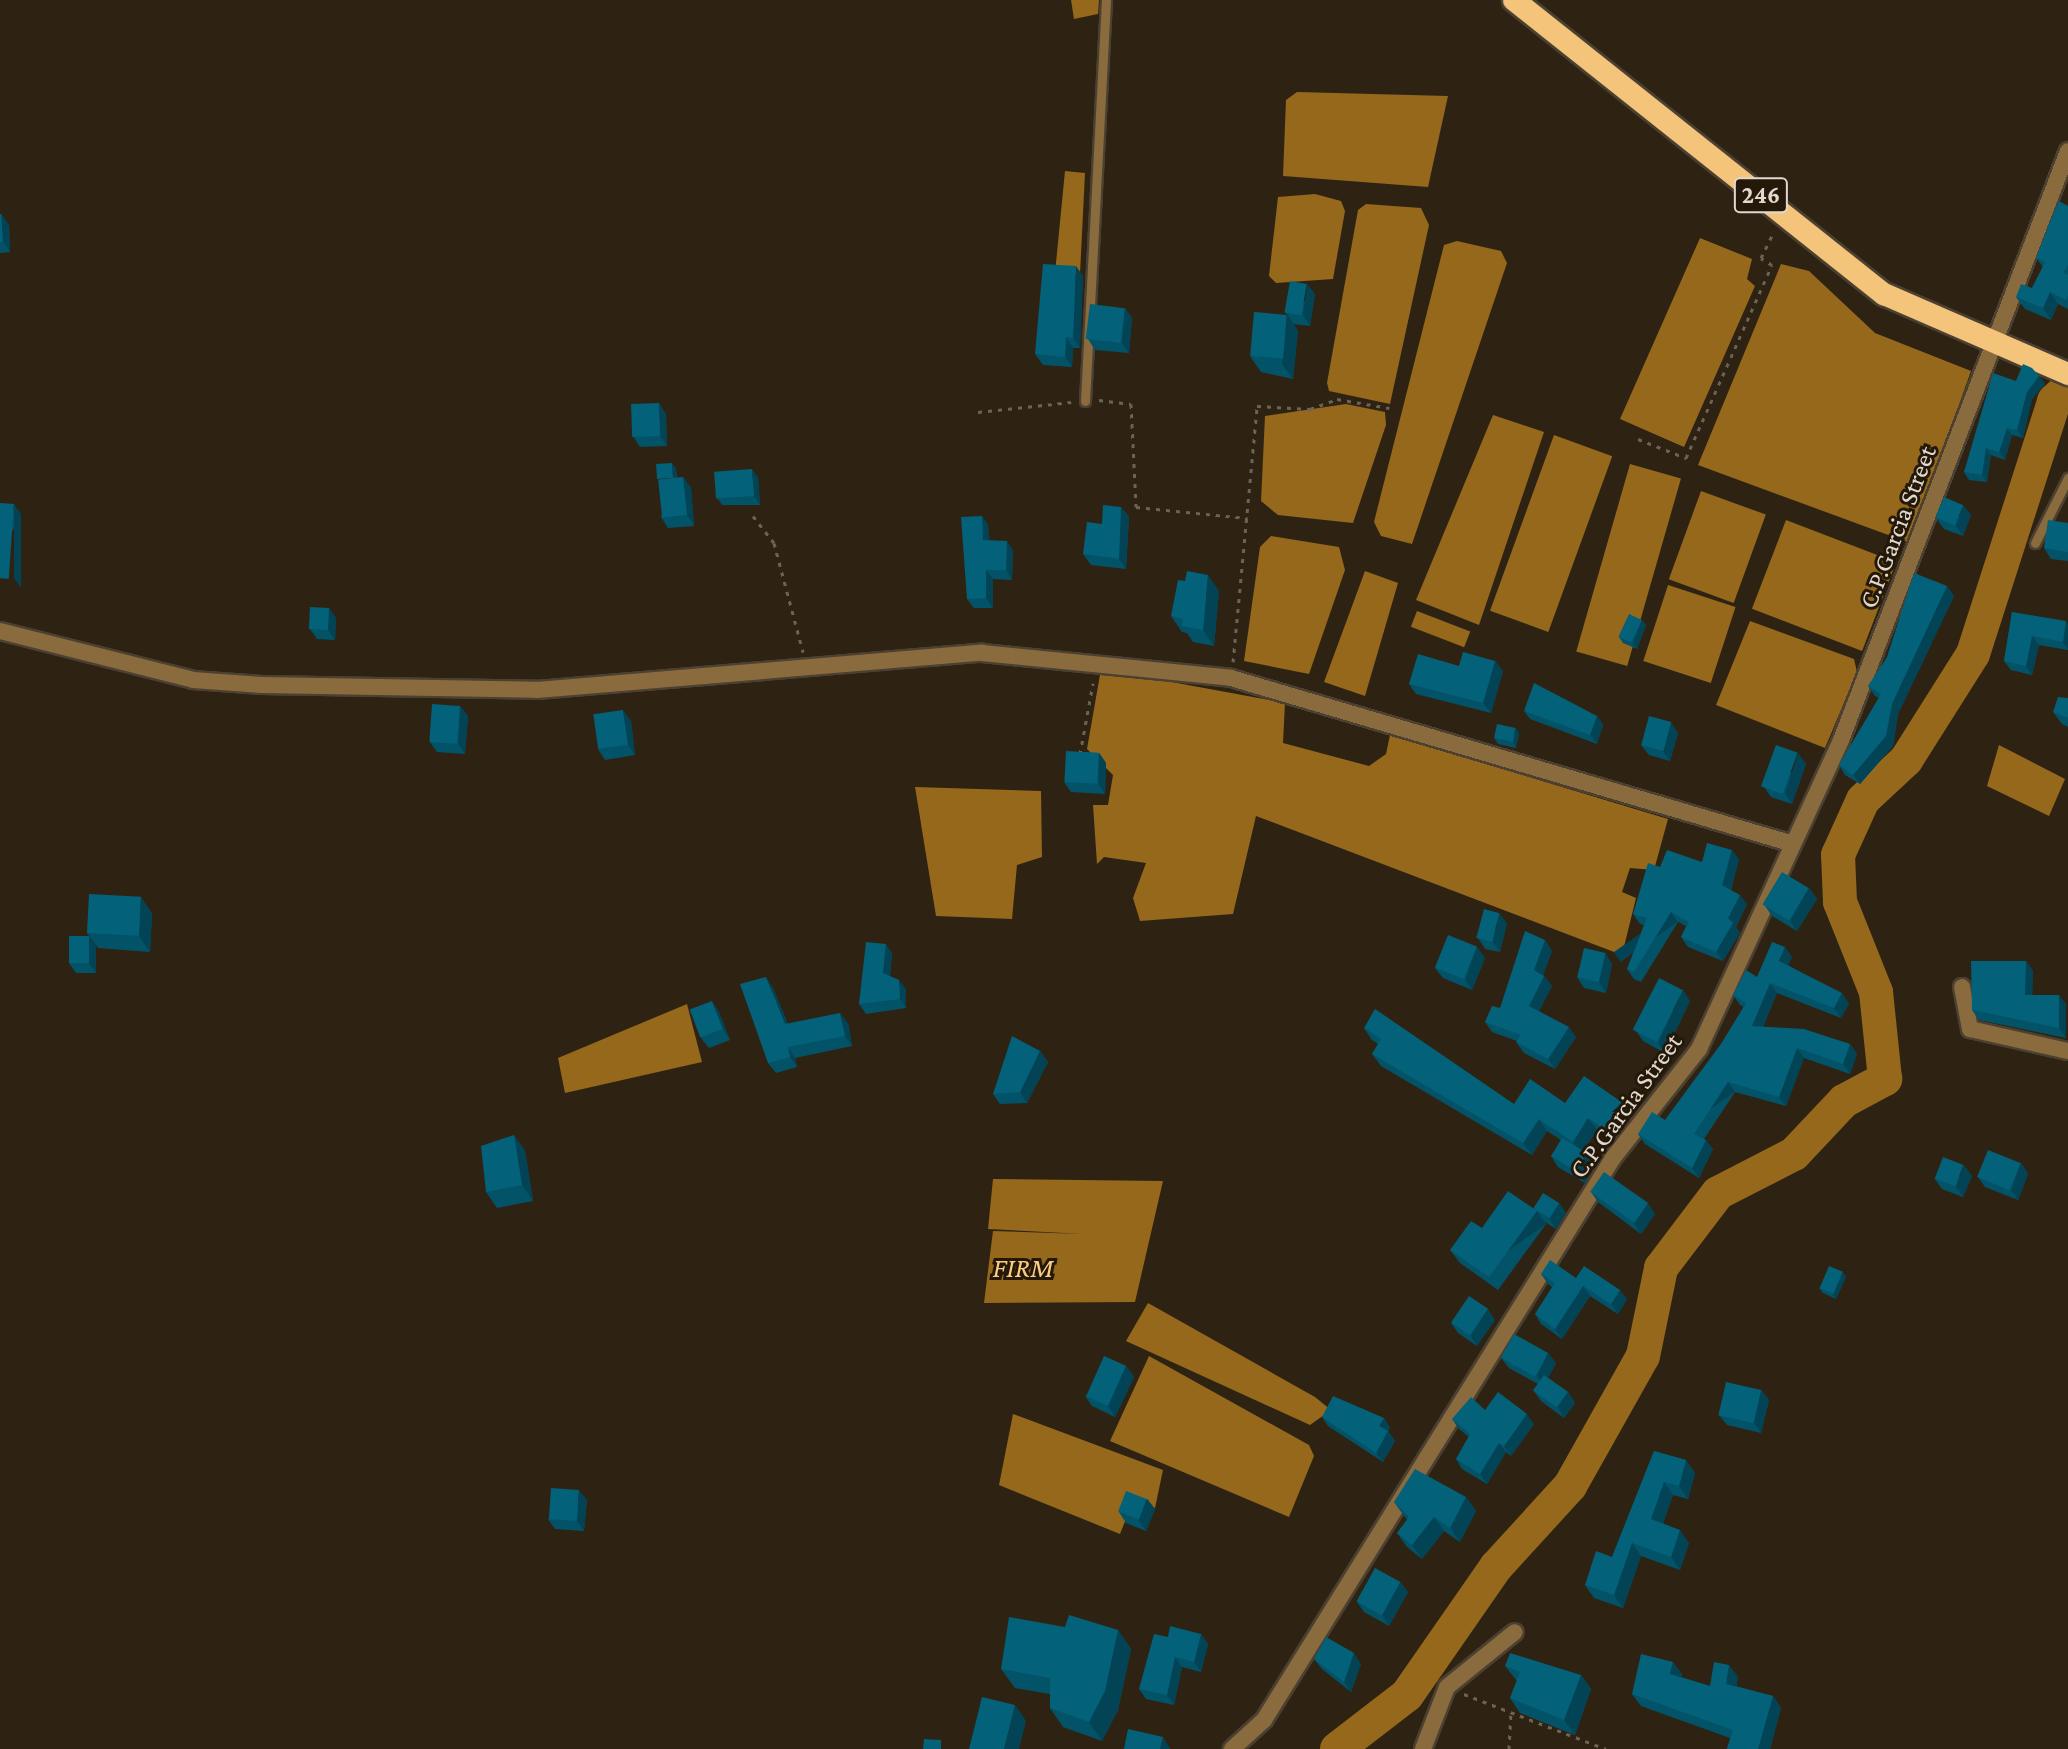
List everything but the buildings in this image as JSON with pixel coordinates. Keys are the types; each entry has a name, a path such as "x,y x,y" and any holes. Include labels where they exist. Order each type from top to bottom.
{"highway":[{"name":"246","path":"1514,0 1884,294 1991,345 2068,374"}],"street":[{"name":"C.P.Garcia Street","path":"1232,1749 1264,1720 1613,1158 1699,1049 1790,843 1841,740 2068,151"},
{"path":"0,631 193,680 262,685 537,690 806,663 982,653 1231,678 1790,843"},
{"path":"1962,987 1970,1029 2068,1051"},
{"path":"1423,1749 1447,1687 1515,1632"}],"lane":[{"path":"1085,401 1106,0"},
{"path":"2035,543 2068,478"}],"path":[{"path":"1638,439 1686,458 1772,265 1761,258 1783,213"},
{"path":"1231,678 1257,406 1310,409 1337,399 1389,408"},
{"path":"978,412 1085,401 1131,404 1136,507 1247,518"},
{"path":"753,516 774,543 806,663"},
{"path":"1079,755 1097,663"},
{"path":"1447,1687 1511,1715 1606,1749"},
{"path":"1509,1749 1511,1715"}],"water":[{"path":"1071,0 1099,0 1098,14 1074,19"},
{"path":"1297,92 1448,96 1428,187 1283,176 1286,100"},
{"path":"1065,171 1085,173 1080,274 1055,273"},
{"path":"1315,194 1341,201 1345,211 1333,279 1276,283 1269,276 1278,197"},
{"path":"1366,204 1421,208 1429,225 1390,404 1329,391 1327,383 1358,210"},
{"path":"1700,238 1752,259 1747,279 1755,286 1684,447 1620,419"},
{"path":"1457,241 1501,251 1507,263 1412,544 1381,536 1374,522 1444,245"},
{"path":"1781,264 1809,271 1875,333 1971,371 1910,543 1698,465"},
{"path":"1346,404 1385,412 1386,425 1353,523 1278,515 1261,501 1265,416"},
{"path":"1493,415 1544,432 1479,625 1416,600"},
{"path":"1554,435 1612,456 1548,632 1490,611"},
{"path":"1630,464 1681,479 1627,666 1576,651"},
{"path":"1701,491 1766,515 1734,603 1669,579"},
{"path":"1786,520 1896,562 1862,651 1752,609"},
{"path":"1271,536 1339,547 1345,570 1309,674 1244,661 1260,547"},
{"path":"1365,571 1398,583 1365,696 1324,682"},
{"path":"1668,585 1736,607 1711,683 1643,661"},
{"path":"1417,611 1470,631 1464,647 1411,627"},
{"path":"1750,621 1854,659 1857,672 1825,748 1716,705"},
{"path":"1101,669 1285,703 1283,743 1369,766 1386,754 1390,735 1668,819 1654,870 1630,868 1622,892 1636,898 1622,955 1256,816 1233,914 1140,921 1133,898 1146,863 1104,857 1097,864 1093,805 1108,805 1113,775 1087,749"},
{"path":"1999,745 2065,779 2049,816 1987,786"},
{"path":"915,787 1041,791 1042,857 1017,865 1012,919 936,916"},
{"path":"687,1004 702,1062 565,1093 558,1058"},
{"name":"FIRM","path":"993,1179 1163,1181 1135,1302 984,1303 993,1231 1083,1234 988,1229"},
{"path":"1148,1303 1315,1397 1331,1410 1310,1425 1126,1341"},
{"path":"1149,1356 1309,1445 1314,1456 1289,1517 1110,1441"},
{"path":"1013,1414 1163,1470 1155,1508 1134,1499 1120,1534 999,1485"}],"waterway":[{"path":"1337,1749 1407,1695 1496,1567 1570,1486 1643,1356 1661,1268 1718,1193 1794,1154 1844,1101 1885,1079 1876,992 1840,902 1838,855 1863,800 1906,760 1973,654 2054,401 2068,388"}]}
